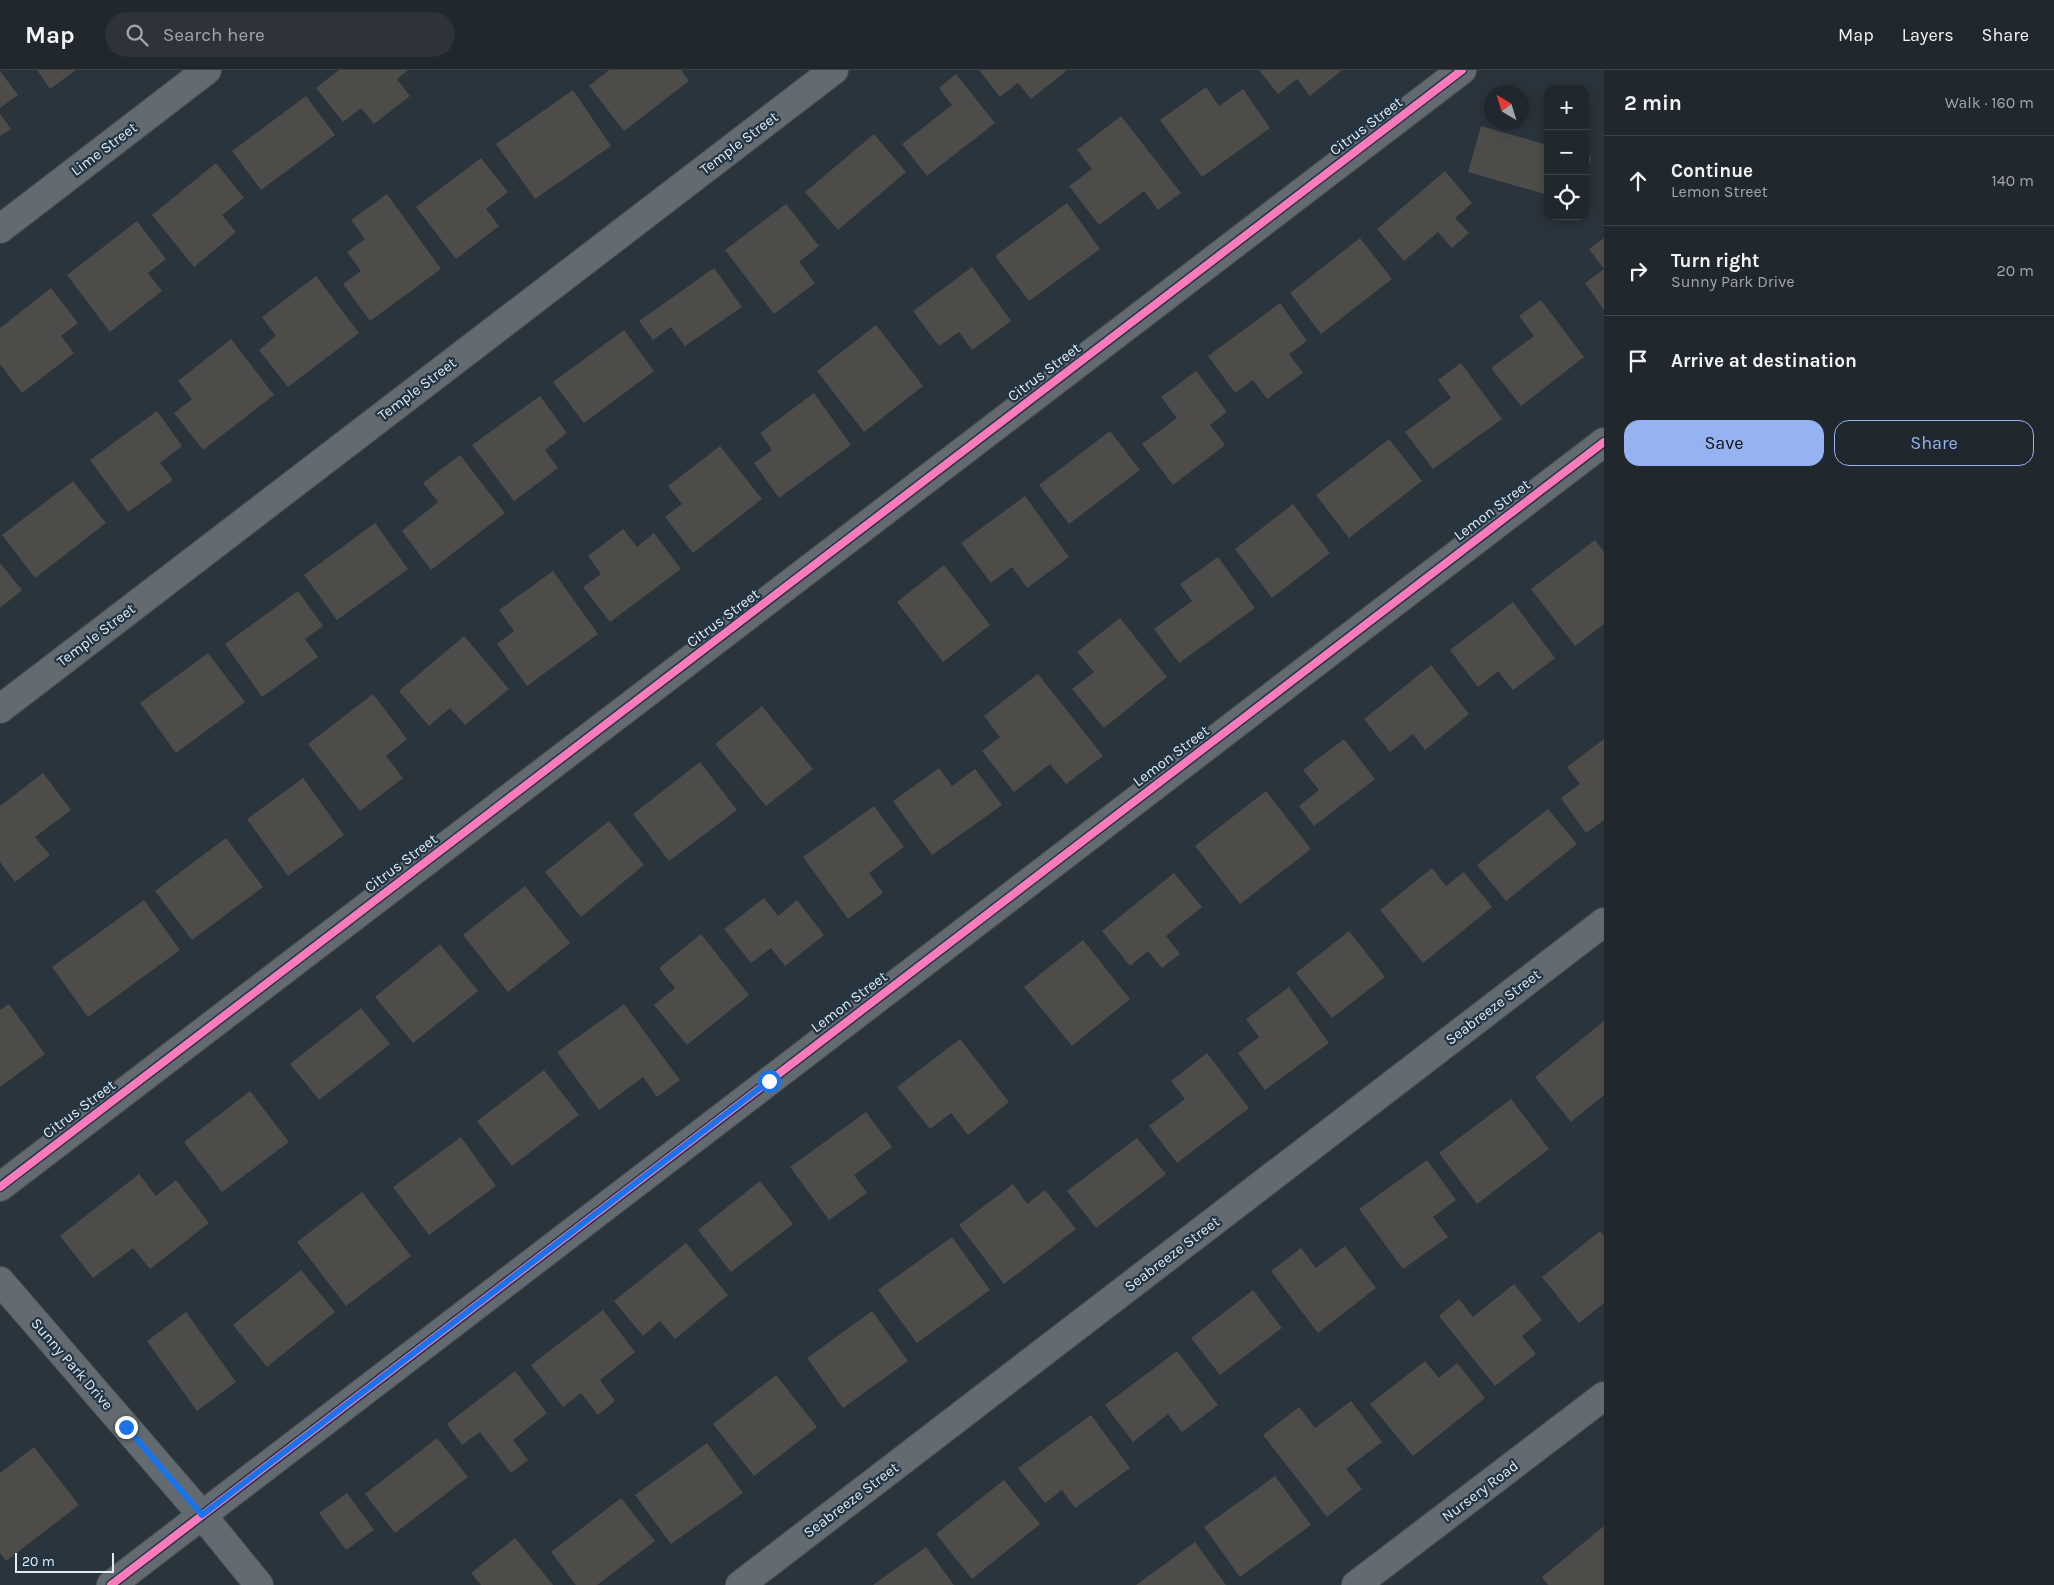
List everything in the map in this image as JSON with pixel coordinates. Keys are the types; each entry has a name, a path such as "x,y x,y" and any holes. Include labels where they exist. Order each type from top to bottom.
{"street":[{"name":"Lime Street","path":"0,228 207,70"},
{"name":"Temple Street","path":"0,708 834,70"},
{"name":"Citrus Street","path":"0,1187 1462,70"},
{"name":"Lemon Street","path":"111,1585 1604,442"},
{"name":"Seabreeze Street","path":"740,1585 1604,922"},
{"name":"Sunny Park Drive","path":"0,1281 202,1515 259,1585"},
{"name":"Nursery Road","path":"1356,1585 1604,1396"}],"building":[{"path":"37,70 76,70 50,89"},
{"path":"339,70 408,70 397,79 410,96 374,124 361,108 343,122 316,88"},
{"path":"609,70 681,70 689,81 624,131 589,86"},
{"path":"979,70 1066,71 1031,99 1018,83 1000,97"},
{"path":"1259,70 1342,70 1310,96 1297,79 1278,94"},
{"path":"0,71 18,95 0,108"},
{"path":"956,74 995,123 927,176 902,144 952,105 939,88"},
{"path":"1206,87 1219,106 1243,89 1270,128 1202,177 1160,120"},
{"path":"573,90 611,146 535,199 496,144"},
{"path":"306,96 335,135 261,190 232,151"},
{"path":"0,114 11,129 0,136"},
{"path":"1121,116 1181,193 1158,210 1144,191 1099,225 1069,186 1092,169 1077,150"},
{"path":"1481,126 1484,127 1484,130 1495,130 1544,144 1544,194 1468,172"},
{"path":"874,134 906,172 838,230 805,192"},
{"path":"481,158 508,192 486,209 499,226 456,259 416,207"},
{"path":"216,163 244,198 222,215 236,232 194,267 152,215"},
{"path":"1445,171 1472,203 1455,218 1469,233 1452,248 1438,232 1404,261 1377,229"},
{"path":"387,194 441,269 370,321 343,284 361,271 347,252 365,239 351,220"},
{"path":"1067,203 1100,249 1029,301 995,256"},
{"path":"786,204 819,246 799,262 815,283 774,314 725,250"},
{"path":"137,221 166,259 148,273 162,291 110,332 67,275"},
{"path":"1360,238 1392,279 1321,334 1290,293"},
{"path":"1604,238 1604,269 1589,249"},
{"path":"972,267 1011,321 972,350 959,332 939,346 913,311"},
{"path":"714,268 742,307 685,346 671,327 653,340 639,321"},
{"path":"1604,269 1604,310 1585,283"},
{"path":"316,276 359,333 288,387 259,350 276,336 262,317"},
{"path":"51,288 78,323 61,336 74,353 22,393 0,364 0,328"},
{"path":"1541,300 1584,357 1521,406 1491,368 1534,336 1519,316"},
{"path":"1280,303 1307,341 1289,354 1303,373 1267,399 1253,380 1235,393 1208,356"},
{"path":"876,325 923,386 864,432 817,371"},
{"path":"624,330 654,371 584,423 553,382"},
{"path":"231,339 274,395 203,450 174,413 192,399 178,381"},
{"path":"1461,363 1502,419 1433,469 1405,432 1451,398 1438,380"},
{"path":"1196,371 1227,412 1210,425 1225,445 1173,485 1142,444 1177,418 1161,397"},
{"path":"814,393 851,445 779,498 754,463 772,450 760,433"},
{"path":"540,396 567,433 545,450 558,468 514,501 472,445"},
{"path":"157,411 182,446 160,463 173,480 128,512 90,460"},
{"path":"1110,431 1140,470 1069,524 1039,485"},
{"path":"1389,439 1422,481 1349,538 1316,495"},
{"path":"720,446 762,499 693,553 665,517 682,504 668,486"},
{"path":"460,455 505,513 431,570 402,531 438,502 423,483"},
{"path":"73,481 106,523 35,578 2,535"},
{"path":"1025,496 1069,557 1027,588 1012,567 991,583 961,543"},
{"path":"1293,504 1330,553 1272,598 1235,549"},
{"path":"375,523 408,569 337,620 304,575"},
{"path":"623,529 637,547 654,533 681,569 610,622 583,587 601,574 588,556"},
{"path":"1595,540 1604,552 1604,624 1575,646 1531,589"},
{"path":"1218,557 1255,608 1179,663 1154,629 1192,601 1180,584"},
{"path":"0,563 22,590 0,608"},
{"path":"944,565 990,625 943,662 897,602"},
{"path":"553,571 598,634 527,686 497,644 514,631 499,610"},
{"path":"298,591 323,626 305,639 318,657 262,697 225,644"},
{"path":"1513,602 1555,658 1513,690 1498,671 1478,687 1450,650"},
{"path":"1120,618 1167,677 1104,728 1072,689 1094,672 1077,652"},
{"path":"464,636 509,689 465,725 450,708 429,726 399,691"},
{"path":"208,653 245,702 176,753 140,703"},
{"path":"1431,665 1469,714 1425,750 1413,734 1390,752 1364,719"},
{"path":"1038,674 1103,756 1066,784 1050,764 1014,792 982,751 1000,737 984,716"},
{"path":"373,694 407,739 386,756 403,778 360,811 308,744"},
{"path":"762,706 813,769 766,806 715,744"},
{"path":"1344,739 1375,779 1314,826 1299,806 1319,790 1303,770"},
{"path":"1604,739 1604,820 1586,833 1561,798 1580,784 1567,767"},
{"path":"700,762 737,810 669,861 633,814"},
{"path":"939,768 952,786 975,769 1002,805 932,855 893,801"},
{"path":"43,773 71,810 35,837 50,855 15,882 0,862 0,806"},
{"path":"303,778 344,835 288,876 247,819"},
{"path":"1266,791 1311,849 1240,904 1195,846"},
{"path":"874,806 904,847 869,873 883,893 848,919 803,857"},
{"path":"1548,809 1577,844 1506,901 1477,865"},
{"path":"609,821 644,865 581,917 545,872"},
{"path":"226,838 263,887 192,940 155,891"},
{"path":"1432,868 1446,886 1464,872 1492,907 1423,963 1380,910"},
{"path":"1174,873 1202,907 1166,936 1180,954 1162,968 1148,951 1130,966 1102,931"},
{"path":"525,886 570,943 508,992 463,935"},
{"path":"764,898 778,916 797,900 824,935 785,966 771,948 751,963 724,929"},
{"path":"144,900 180,950 88,1017 52,967"},
{"path":"1349,931 1385,977 1332,1018 1296,973"},
{"path":"701,934 749,995 687,1045 654,1005 675,988 659,968"},
{"path":"1083,940 1130,999 1072,1046 1024,987"},
{"path":"440,944 478,991 413,1043 375,997"},
{"path":"1289,987 1329,1043 1265,1090 1238,1053 1259,1037 1246,1019"},
{"path":"9,1004 45,1054 0,1087 0,1010"},
{"path":"624,1004 680,1080 657,1097 643,1077 599,1110 557,1052"},
{"path":"361,1008 390,1044 319,1100 290,1064"},
{"path":"1604,1021 1604,1095 1571,1122 1535,1077"},
{"path":"960,1039 1009,1102 968,1135 951,1113 930,1129 897,1087"},
{"path":"1207,1053 1249,1108 1177,1163 1149,1126 1185,1099 1171,1081"},
{"path":"544,1070 579,1115 512,1166 477,1121"},
{"path":"250,1091 289,1142 222,1192 184,1142"},
{"path":"1511,1099 1549,1149 1477,1204 1439,1153"},
{"path":"866,1112 892,1147 854,1175 867,1193 829,1220 790,1167"},
{"path":"461,1137 496,1186 429,1235 393,1187"},
{"path":"1137,1138 1166,1174 1096,1228 1067,1191"},
{"path":"1427,1160 1456,1200 1433,1217 1448,1237 1403,1269 1359,1209"},
{"path":"139,1174 156,1196 176,1180 209,1223 150,1269 133,1248 93,1278 60,1236"},
{"path":"760,1181 793,1224 731,1272 698,1230"},
{"path":"1013,1184 1027,1204 1045,1190 1076,1229 1004,1284 959,1225"},
{"path":"362,1192 411,1256 346,1306 297,1242"},
{"path":"1600,1231 1604,1236 1604,1303 1579,1323 1542,1277"},
{"path":"952,1237 990,1290 917,1343 878,1290"},
{"path":"686,1243 728,1295 675,1339 660,1321 643,1336 614,1301"},
{"path":"1345,1246 1376,1288 1318,1333 1271,1271 1301,1248 1316,1268"},
{"path":"301,1270 335,1312 267,1367 233,1325"},
{"path":"1514,1284 1542,1320 1522,1336 1536,1354 1495,1386 1439,1316 1459,1299 1473,1317"},
{"path":"1253,1290 1282,1328 1220,1375 1191,1338"},
{"path":"603,1310 635,1352 600,1380 615,1401 598,1415 581,1393 563,1407 531,1365"},
{"path":"872,1311 908,1361 843,1408 807,1358"},
{"path":"186,1312 236,1382 197,1411 147,1341"},
{"path":"1177,1351 1218,1405 1182,1432 1168,1414 1133,1442 1105,1405"},
{"path":"1425,1361 1439,1378 1457,1363 1485,1398 1413,1456 1370,1404"},
{"path":"515,1371 547,1413 513,1440 528,1460 511,1473 480,1432 462,1445 447,1424"},
{"path":"776,1375 817,1427 754,1476 713,1424"},
{"path":"1351,1401 1382,1442 1346,1469 1362,1489 1327,1517 1263,1435 1299,1407 1315,1428"},
{"path":"1091,1415 1130,1468 1075,1508 1062,1490 1045,1503 1018,1468"},
{"path":"437,1438 468,1477 395,1533 365,1494"},
{"path":"707,1443 743,1493 671,1544 635,1495"},
{"path":"34,1447 79,1505 6,1561 0,1553 0,1473"},
{"path":"1275,1476 1311,1525 1240,1577 1204,1527"},
{"path":"1004,1480 1040,1524 972,1579 936,1534"},
{"path":"347,1493 374,1530 346,1550 319,1513"},
{"path":"621,1498 655,1541 597,1585 576,1585 551,1552"},
{"path":"1604,1526 1604,1585 1548,1585 1542,1577"},
{"path":"515,1538 553,1585 481,1585 471,1573"},
{"path":"1195,1542 1226,1585 1136,1585"},
{"path":"926,1547 954,1585 873,1585"}],"cycle path":[{"path":"0,1187 1462,70"},
{"path":"111,1585 1604,442"}],"route":[{"path":"126,1427 202,1515 769,1081"}]}
